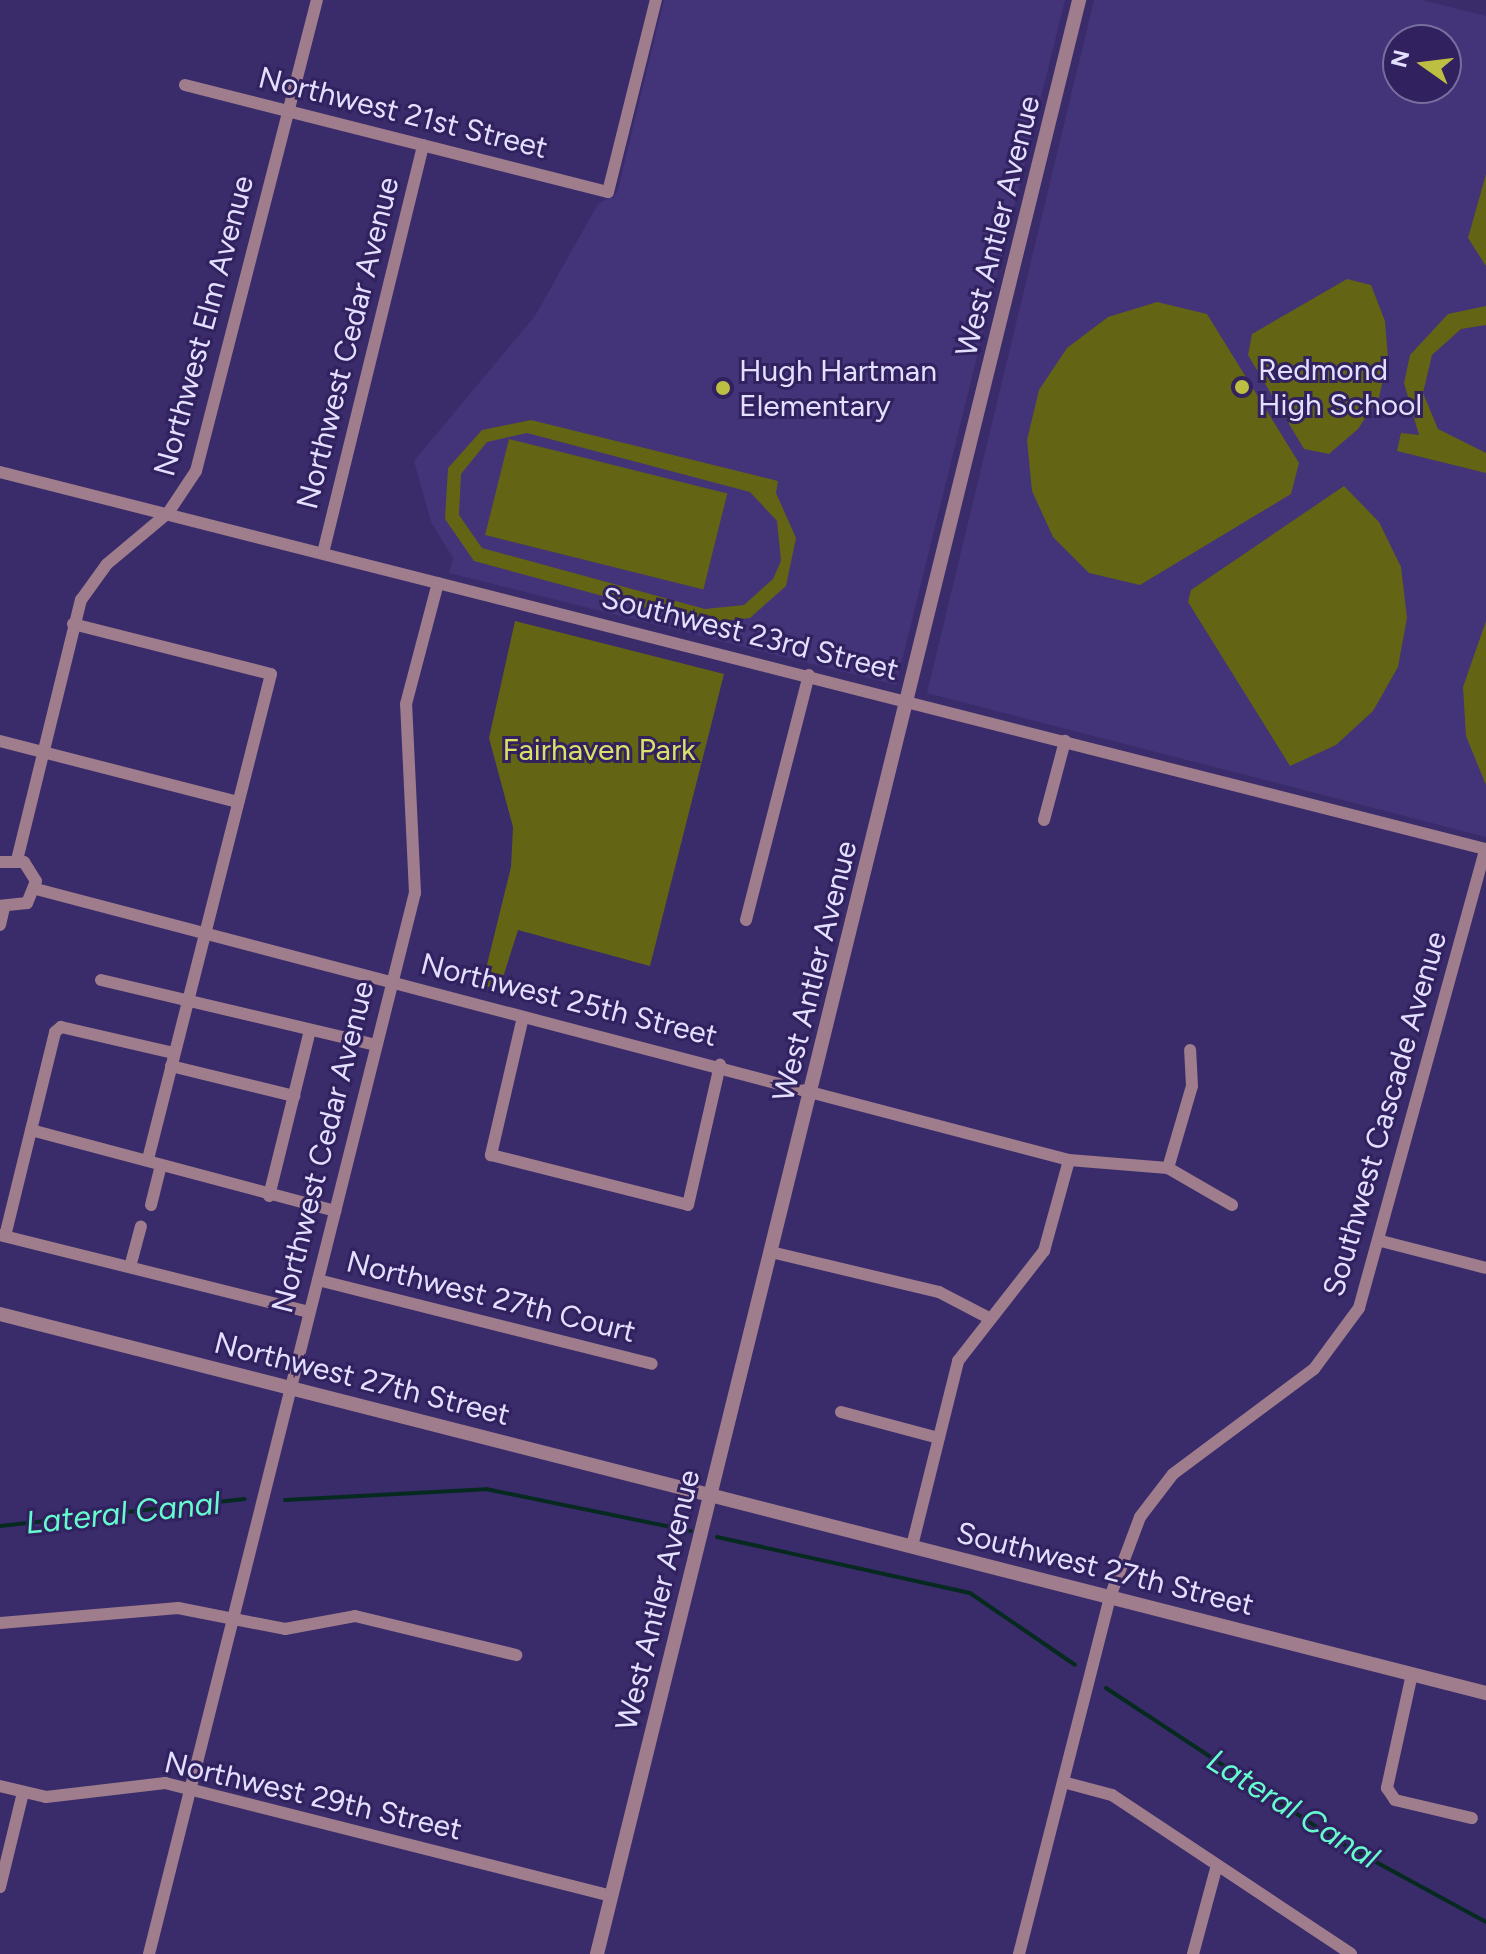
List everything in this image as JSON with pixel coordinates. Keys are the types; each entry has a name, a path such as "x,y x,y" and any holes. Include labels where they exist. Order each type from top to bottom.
{"street":[{"name":"Northwest Elm Avenue","path":"17,860 73,624 92,580 168,513 196,471 317,0"},
{"name":"Northwest 21st Street","path":"185,85 608,192 656,0"},
{"name":"West Antler Avenue","path":"597,1954 909,700 1079,0"},
{"name":"Northwest Cedar Avenue","path":"323,553 423,145"},
{"name":"Southwest 23rd Street","path":"0,472 909,700 1486,849"},
{"name":"Northwest Cedar Avenue","path":"149,1954 392,983 419,864 406,704 438,583"},
{"path":"73,624 271,674 148,1159"},
{"path":"746,920 809,675"},
{"path":"0,741 238,802"},
{"path":"1044,820 1065,741"},
{"name":"Southwest Cascade Avenue","path":"1019,1954 1110,1597 1140,1517 1173,1474 1314,1369 1340,1340 1381,1241 1486,849"},
{"path":"0,862 17,860 30,867 36,889 27,903 2,907 0,925"},
{"name":"Northwest 25th Street","path":"36,889 523,1017 812,1089 1069,1160 1168,1168"},
{"path":"101,980 376,1045"},
{"path":"523,1017 491,1155 688,1205 720,1065"},
{"path":"294,1096 61,1027 2,1235 309,1312"},
{"path":"269,1196 310,1030"},
{"path":"1190,1050 1192,1086 1168,1168 1232,1205"},
{"path":"31,1130 148,1159 160,1169 335,1211"},
{"path":"912,1546 958,1361 1044,1251 1069,1160"},
{"path":"151,1205 160,1169"},
{"path":"130,1267 141,1226"},
{"path":"1381,1241 1486,1268"},
{"path":"771,1252 939,1292 989,1318"},
{"name":"Northwest 27th Court","path":"318,1280 652,1364"},
{"name":"Northwest 27th Street","path":"0,1314 710,1495"},
{"path":"841,1412 939,1438"},
{"name":"Southwest 27th Street","path":"710,1495 1486,1693"},
{"path":"0,1623 178,1608 285,1629 355,1616 516,1655"},
{"path":"1412,1674 1387,1788 1395,1800 1472,1818"},
{"path":"1063,1782 1112,1795 1351,1954"},
{"name":"Northwest 29th Street","path":"0,1786 46,1797 136,1783 192,1789 611,1896"},
{"path":"0,1887 23,1793"},
{"path":"1193,1954 1217,1865"}],"shaded area":[{"name":"Hugh Hartman Elementary","path":"664,0 1065,0 896,685 449,573 453,558 431,522 414,461 535,316 598,204 617,193"},
{"name":"Redmond High School","path":"1094,0 1422,0 1486,16 1486,837 927,693"}],"green space":[{"path":"1486,174 1486,266 1468,238"},
{"path":"1347,279 1371,285 1385,321 1388,359 1379,397 1358,429 1329,454 1304,449 1248,355 1252,334"},
{"path":"1157,302 1207,314 1299,463 1291,494 1140,585 1089,573 1053,537 1032,491 1027,440 1039,390 1067,348 1108,317"},
{"path":"1486,306 1486,325 1461,329 1432,355 1423,393 1438,429 1486,453 1486,473 1397,451 1401,433 1419,435 1404,383 1410,355 1448,314"},
{"path":"531,420 778,481 776,493 796,538 786,586 750,618 702,623 474,561 445,519 448,468 482,430","holes":["527,433 750,492 777,521 781,561 773,579 744,605 705,609 482,548 459,515 461,474 487,442"]},
{"path":"509,439 727,493 703,589 485,535"},
{"path":"1344,486 1379,522 1401,567 1407,618 1398,667 1373,711 1336,745 1290,766 1188,602 1191,590"},
{"name":"Fairhaven Park","path":"515,621 724,674 650,966 518,930 499,990 482,985 511,867 513,827 489,738"},
{"path":"1486,621 1486,785 1466,736 1463,687"}],"waterway":[{"name":"Lateral Canal","path":"285,1500 486,1489 691,1531"},
{"name":"Lateral Canal","path":"0,1526 245,1499"},
{"name":"Lateral Canal","path":"717,1537 970,1593 1075,1665"},
{"name":"Lateral Canal","path":"1106,1688 1343,1844 1486,1922"}],"place":[{"name":"Redmond High School","path":"1242,387"},
{"name":"Hugh Hartman Elementary","path":"723,388"}]}
